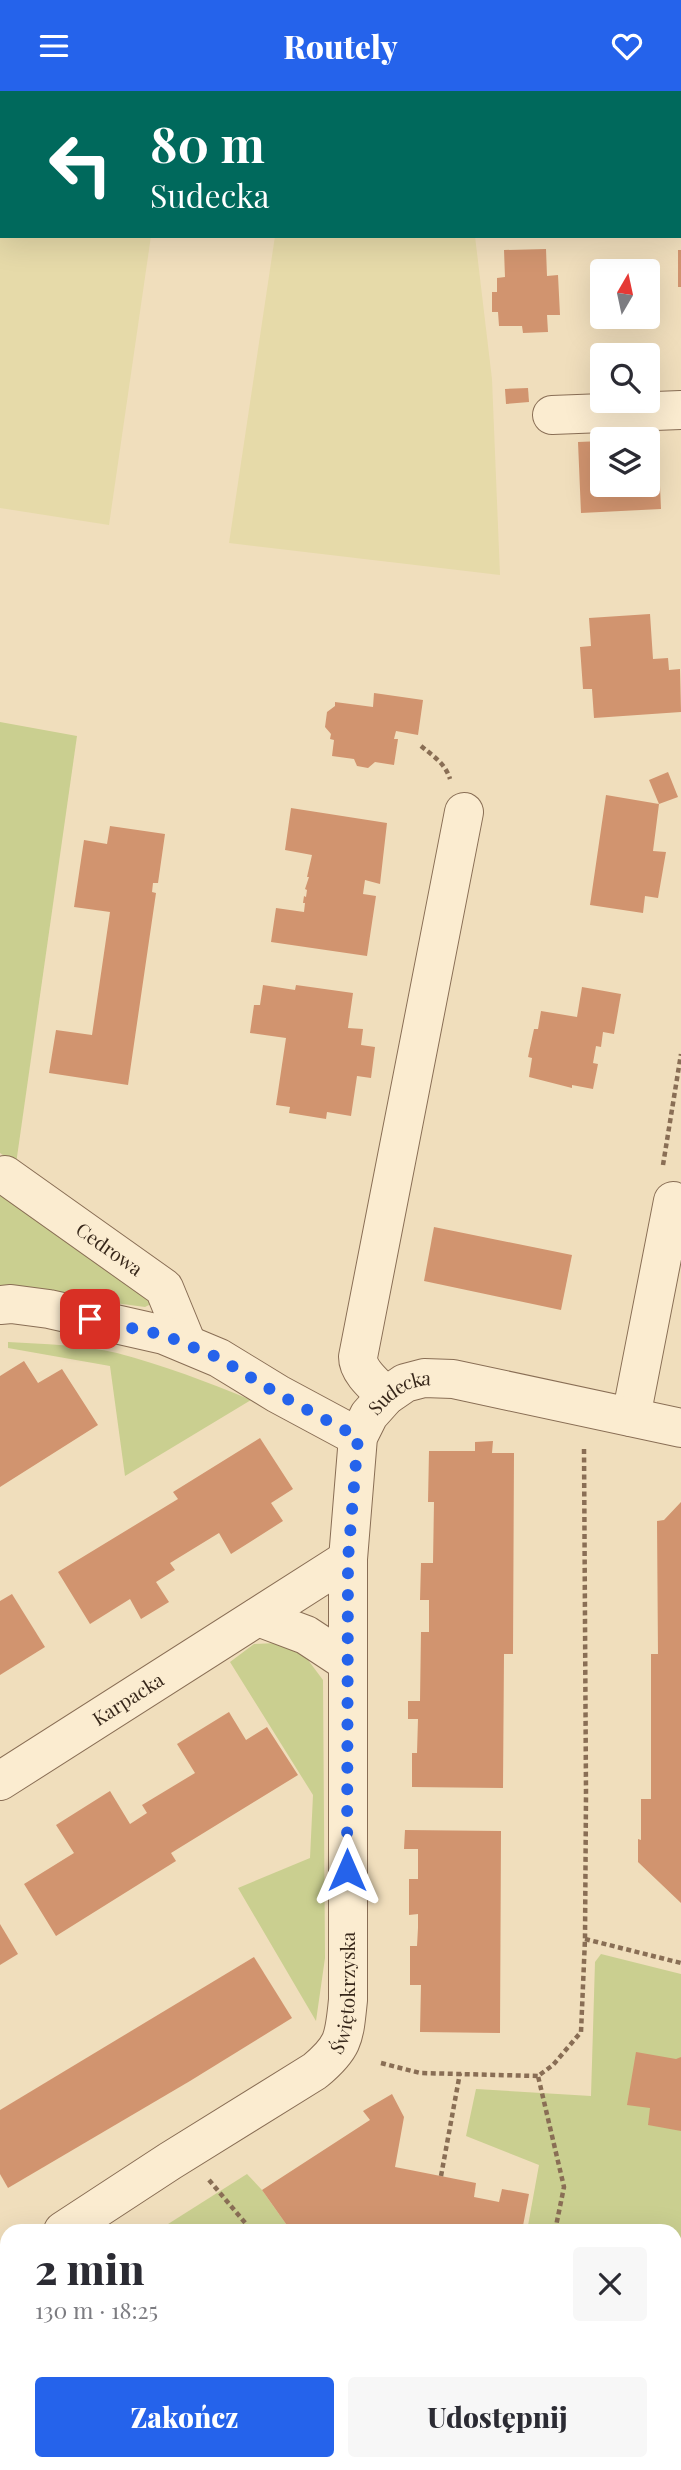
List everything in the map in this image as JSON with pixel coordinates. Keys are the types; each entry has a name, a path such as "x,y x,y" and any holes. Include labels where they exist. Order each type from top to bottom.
{"street":[{"path":"552,415 681,410"},
{"path":"386,1397 362,1370 358,1357 464,812"},
{"name":"Cedrowa","path":"5,1175 164,1288 187,1344"},
{"path":"631,1417 673,1201"},
{"name":"Sudecka","path":"0,1305 49,1309 164,1335 219,1358 278,1394 358,1437 369,1415 386,1397 405,1383 424,1378 453,1379 681,1428"},
{"name":"Świętokrzyska","path":"73,2224 315,2071 334,2056 344,2034 348,2000 348,1559 358,1437"},
{"name":"Karpacka","path":"0,1781 348,1559"},
{"path":"258,1617 306,1635 347,1662"}],"path":[{"path":"673,1201 660,1180 681,1055"},
{"path":"381,2063 419,2073 538,2076 553,2065 581,2032 585,1939 584,1448 589,1408"},
{"path":"585,1939 681,1963"},
{"path":"441,2176 460,2073"},
{"path":"538,2076 564,2187 556,2224"},
{"path":"208,2180 245,2224"}],"shaded area":[{"path":"0,238 151,238 109,525 0,508"},
{"path":"275,238 475,238 492,379 500,575 229,543"}],"green space":[{"path":"0,722 77,736 16,1164 0,1153"},
{"path":"0,1186 153,1303 145,1307 0,1290"},
{"path":"8,1342 117,1353 185,1374 251,1400 125,1476 110,1366 8,1348"},
{"path":"277,1643 305,1656 323,1680 325,1958 316,2021 238,1888 310,1858 313,1795 230,1662 254,1644"},
{"path":"601,1954 681,1974 681,2224 528,2224 539,2165 466,2136 476,2089 591,2096 595,1962"},
{"path":"247,2174 286,2224 168,2224"}],"building":[{"path":"546,249 547,276 558,275 560,315 547,315 548,332 523,333 522,326 499,326 498,312 492,312 492,292 497,292 497,278 505,277 504,250"},
{"path":"678,250 681,250 681,287 678,287"},
{"path":"528,388 529,402 506,404 505,389"},
{"path":"578,442 590,442 590,497 660,497 660,485 661,509 581,513"},
{"path":"650,614 653,659 668,658 669,670 680,669 681,712 594,718 592,689 583,689 580,647 591,646 589,618"},
{"path":"374,693 423,700 418,735 396,731 394,739 398,739 394,765 375,762 368,768 357,766 354,759 332,756 334,740 330,739 331,734 325,727 327,712 335,706 335,702 373,707"},
{"path":"668,772 678,797 659,804 649,780"},
{"path":"606,795 659,804 653,851 666,852 658,898 645,896 643,913 590,905"},
{"path":"291,808 387,823 380,884 365,880 363,894 376,896 367,956 271,942 276,908 304,912 303,903 312,855 285,850"},
{"path":"110,826 165,834 158,883 153,883 152,892 156,893 128,1085 49,1073 56,1030 92,1035 110,912 74,907 84,840 107,844"},
{"path":"263,985 295,990 296,985 353,993 348,1028 363,1029 361,1045 375,1047 371,1078 357,1076 351,1116 327,1112 326,1119 289,1113 290,1107 276,1105 286,1038 250,1033 254,1005 260,1005"},
{"path":"582,987 621,994 614,1034 603,1032 601,1047 596,1046 593,1063 598,1064 593,1089 572,1085 572,1088 529,1077 532,1058 528,1057 541,1011 577,1017"},
{"path":"434,1227 572,1255 561,1310 424,1281"},
{"path":"24,1361 38,1383 62,1369 98,1425 0,1487 0,1376"},
{"path":"260,1438 293,1489 271,1503 283,1521 231,1554 219,1533 170,1563 175,1570 156,1582 169,1602 141,1619 130,1599 90,1624 58,1572 178,1499 173,1492"},
{"path":"493,1441 492,1453 514,1453 513,1654 504,1654 503,1788 412,1787 412,1753 417,1753 418,1719 408,1719 408,1701 420,1701 421,1632 429,1632 429,1600 420,1600 421,1563 433,1563 434,1502 428,1502 429,1451 475,1451 475,1442"},
{"path":"681,1502 681,1903 638,1862 638,1839 641,1840 641,1799 651,1799 651,1654 658,1654 657,1521 664,1520"},
{"path":"12,1594 45,1647 0,1675 0,1601"},
{"path":"229,1712 246,1740 267,1727 298,1775 171,1853 176,1861 56,1936 24,1884 74,1853 56,1825 110,1791 130,1824 147,1813 142,1805 195,1773 177,1744"},
{"path":"405,1830 501,1831 500,2033 420,2032 421,1985 410,1985 410,1946 417,1946 418,1914 409,1915 409,1879 418,1879 418,1849 404,1849"},
{"path":"0,1924 18,1954 0,1965"},
{"path":"254,1957 292,2018 8,2188 0,2174 0,2110"},
{"path":"636,2052 676,2059 681,2057 681,2131 648,2125 650,2108 627,2105"},
{"path":"392,2094 404,2117 395,2167 476,2183 474,2197 499,2202 502,2189 529,2194 523,2224 286,2224 262,2190 370,2120 363,2111"}],"route":[{"path":"90,1319 164,1335 219,1358 278,1394 358,1437 348,1559 347,1870"}]}
